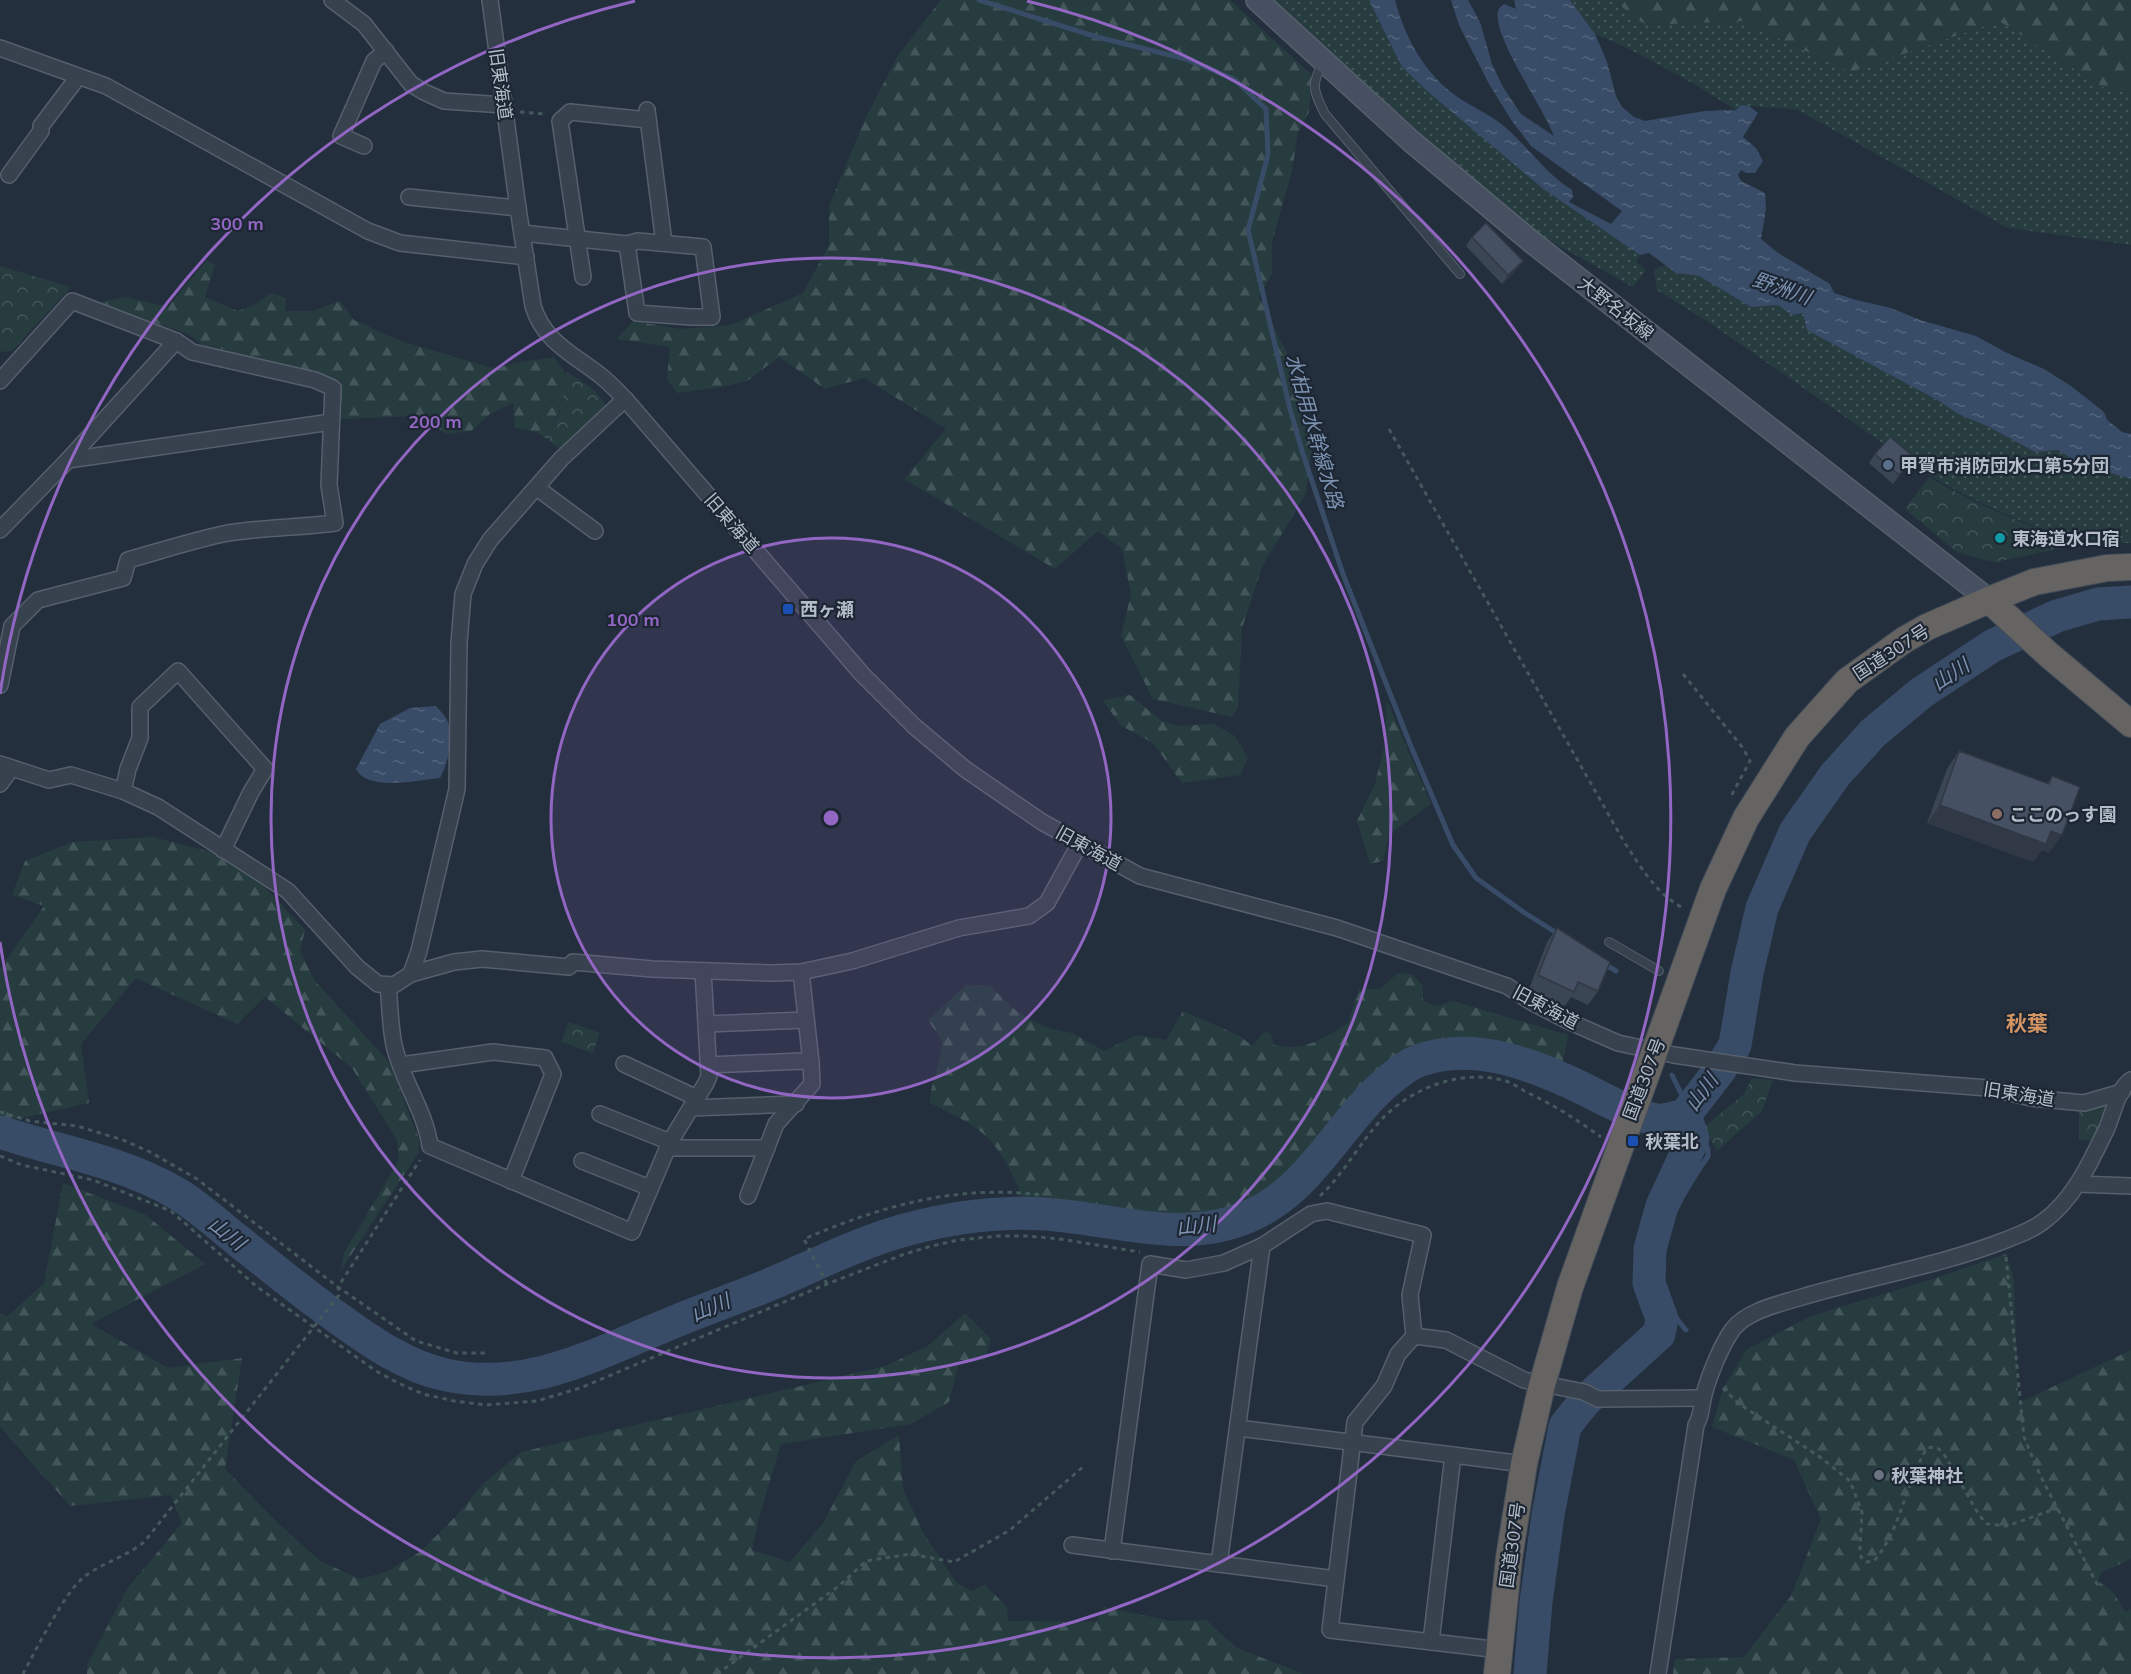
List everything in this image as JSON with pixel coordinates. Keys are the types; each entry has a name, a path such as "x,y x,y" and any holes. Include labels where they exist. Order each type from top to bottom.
{"highway":[{"name":"国道307号","path":"1498,1662 1509,1558 1524,1464 1542,1385 1570,1287 1713,890 1746,818 1797,736 1847,681 1894,647 1927,627 2034,582 2107,568 2131,567"},
{"path":"1989,600 2049,655 2131,724"}],"main road":[{"name":"大野名坂線","path":"1257,0 1411,141 1533,243 1989,600"}],"street":[{"path":"332,0 364,24 411,84 444,101 504,109"},
{"name":"旧東海道","path":"490,0 518,208 535,312 549,337 603,377 625,399 862,674 914,726 965,769 1042,822 1140,876 1337,928 1507,986 1533,1003 1568,1021 1618,1043 1655,1052 1761,1068 1858,1079 1988,1088 2031,1098 2084,1103 2126,1086"},
{"path":"0,48 106,86 358,226 384,238 400,243 526,257"},
{"path":"364,146 341,136 374,61 386,51"},
{"path":"9,176 41,131 41,126 78,77"},
{"path":"583,277 560,121 570,112 648,115 664,243"},
{"path":"409,197 518,208"},
{"path":"522,233 627,244 638,241 703,247 712,317 637,313 627,244"},
{"path":"0,685 12,626 38,600 123,578 128,560 223,534 275,527 335,523 329,485 333,388 315,380 200,354 176,341 72,301 3,372"},
{"path":"0,530 68,460 176,341"},
{"path":"411,974 419,951 457,789 459,643 463,594 475,564 490,540 561,459 625,399"},
{"path":"68,460 331,422"},
{"path":"537,488 595,531"},
{"path":"123,791 128,769 140,738 140,707 178,671 265,769 251,792 223,850"},
{"path":"0,784 5,766 49,780 70,775 123,791 158,807 288,891 357,967 378,984 388,985 394,985 411,974 454,962 482,959 569,967 573,962 652,969 801,972 870,956 959,928 1029,916 1047,903 1080,843"},
{"path":"388,985 394,1045 427,1127 430,1146 632,1232 669,1145 709,1076 703,970"},
{"path":"748,1196 776,1124 812,1084 812,1062 801,972"},
{"path":"706,1024 806,1020"},
{"path":"401,1065 493,1052 545,1058 553,1074 511,1181"},
{"path":"708,1065 812,1062"},
{"path":"624,1064 694,1103 796,1104"},
{"path":"1658,1674 1696,1425 1700,1419 1703,1398 1717,1355 1732,1330 1741,1320 1791,1300 1983,1249 2023,1234 2045,1220 2062,1205 2078,1184 2126,1086"},
{"path":"600,1114 669,1145 767,1149"},
{"path":"582,1161 650,1188"},
{"path":"2078,1184 2131,1186"},
{"path":"1112,1551 1150,1264 1186,1270 1224,1263 1262,1246 1311,1214 1327,1211 1423,1235 1410,1295 1414,1336 1398,1354 1384,1386 1355,1422 1330,1630 1431,1642 1498,1662"},
{"path":"1219,1564 1262,1246"},
{"path":"1414,1336 1446,1340 1524,1380 1591,1396 1703,1398"},
{"path":"1238,1428 1524,1464"},
{"path":"1431,1642 1453,1455"},
{"path":"1072,1545 1336,1579"}],"lane":[{"path":"1324,62 1316,75 1314,91 1325,114 1460,274"},
{"path":"1609,942 1659,971"}],"path":[{"path":"504,109 555,114 561,119"},
{"path":"1389,429 1623,840 1649,881 1668,899 1681,907"},
{"path":"1683,674 1743,748 1750,761 1726,807"},
{"path":"1678,918 1685,897"},
{"path":"1317,1198 1387,1114 1425,1088 1448,1080 1475,1078 1505,1082 1548,1102 1621,1142"},
{"path":"0,1112 30,1121 77,1126 123,1140 150,1152 196,1179 338,1287 416,1341 457,1353 485,1353"},
{"path":"23,1674 77,1583 86,1575 138,1548 145,1541 339,1295 338,1287 430,1146"},
{"path":"0,1156 22,1165 93,1180 171,1211 256,1286 376,1371 423,1394 486,1405 537,1401 580,1388 902,1254 958,1240 1026,1236 1146,1252"},
{"path":"827,1284 804,1239 876,1211 969,1192 1021,1192 1042,1195"},
{"path":"2004,1240 2024,1437 2040,1475 2099,1588"},
{"path":"1711,1376 1738,1403 1820,1457 1850,1481 1862,1512 1860,1548 1861,1557 1866,1562 1874,1561 1879,1556 1898,1523 1926,1448 1940,1449 1979,1515 1987,1524 2007,1526 2058,1508"},
{"path":"717,1674 839,1586 866,1561 910,1554 954,1562 1010,1530 1084,1466"}],"green space":[{"path":"941,0 1230,0 1312,75 1309,112 1298,133 1292,171 1272,242 1272,274 1259,297 1294,367 1312,446 1306,493 1262,567 1242,628 1238,708 1232,717 1153,699 1121,636 1131,594 1122,549 1098,531 1055,569 904,479 946,429 864,378 825,389 779,357 747,381 677,393 667,379 670,347 617,339 633,321 680,329 731,325 803,293 829,245 829,206 865,119 899,54"},
{"path":"1270,0 1369,0 1402,67 1542,188 1640,255 1636,262 1646,270 1633,287 1531,230"},
{"path":"1570,0 1613,0 1646,25 1741,21 1851,72 1999,21 2111,92 2131,90 2131,245 2008,228 1798,110 1741,105 1736,110 1689,81 1595,34"},
{"path":"1613,0 2131,0 2131,90 2111,92 1999,21 1851,72 1741,21 1646,25"},
{"path":"207,260 215,265 205,297 238,311 254,305 271,293 286,298 285,311 313,311 340,301 354,320 401,341 496,369 514,363 554,357 566,374 563,407 549,427 537,432 515,428 513,403 490,414 471,431 447,434 417,416 341,419 341,381 203,345 188,334 96,303 126,297 168,307"},
{"path":"1666,265 1676,273 1699,276 1751,307 1778,305 1792,314 1803,313 1875,366 1958,414 1987,426 2034,452 2058,450 2080,464 2131,479 2131,543 2094,542 2069,537 2026,523 1963,494 1926,473 1707,321 1657,290 1654,270"},
{"path":"0,266 71,287 12,351 0,352"},
{"path":"567,372 594,390 606,405 560,449 537,432 555,420 559,414"},
{"path":"1929,477 2006,516 2087,543 1996,562 1957,552 1905,509"},
{"path":"1130,695 1162,721 1180,726 1213,724 1235,736 1248,758 1240,775 1182,783 1153,743 1120,725 1103,700"},
{"path":"1387,701 1431,804 1389,834 1383,861 1370,864 1357,821 1375,784 1385,742"},
{"path":"153,837 211,852 264,886 305,930 300,951 315,981 389,1062 419,1139 419,1152 341,1270 344,1253 399,1160 397,1140 352,1068 265,997 237,1024 136,978 81,1044 89,1103 0,1123 0,969 44,906 12,895 25,861 72,842"},
{"path":"1398,973 1412,974 1423,986 1423,1001 1437,1006 1453,1001 1568,1035 1562,1066 1491,1043 1429,1048 1399,1062 1371,1081 1352,1099 1312,1157 1292,1178 1244,1212 1217,1222 1194,1226 1160,1224 1073,1206 1024,1201 1014,1177 990,1140 970,1124 930,1103 942,1046 940,1038 928,1020 966,985 990,986 1028,1019 1051,1029 1072,1033 1104,1051 1137,1035 1166,1040 1183,1011 1240,1036 1252,1046 1265,1031 1271,1034 1274,1045 1295,1047 1313,1043 1348,1023 1359,989 1380,989"},
{"path":"569,1022 600,1033 593,1053 561,1042"},
{"path":"1752,1078 1773,1080 1762,1111 1717,1151 1704,1127 1744,1094"},
{"path":"2104,1107 2102,1120 2091,1141 2079,1139 2079,1112"},
{"path":"63,1183 146,1215 205,1264 91,1324 168,1368 242,1358 225,1469 277,1522 320,1561 360,1579 386,1572 421,1551 459,1513 482,1485 521,1452 886,1366 929,1345 965,1313 991,1339 985,1360 960,1360 949,1402 911,1424 781,1444 752,1550 790,1562 823,1523 856,1461 899,1435 903,1488 922,1531 956,1582 971,1591 985,1585 1007,1607 1008,1621 1096,1622 1104,1607 1171,1621 1206,1620 1237,1648 1304,1674 87,1674 87,1665 127,1589 182,1523 171,1495 70,1506 0,1427 0,1313 7,1317 44,1283"},
{"path":"2006,1254 2014,1279 2018,1403 2131,1350 2131,1559 2102,1572 2098,1581 2112,1591 2126,1612 2131,1609 2131,1674 1673,1674 1675,1659 1744,1657 1791,1596 1821,1519 1794,1460 1712,1427 1723,1389 1746,1350 1811,1316"}],"water":[{"name":"野洲川","path":"1369,0 1395,0 1411,42 1426,67 1436,78 1459,98 1505,127 1545,168 1572,190 1573,197 1569,202 1611,224 1622,211 1531,146 1512,121 1489,84 1459,25 1451,0 1468,0 1480,22 1492,64 1503,87 1521,114 1554,136 1511,55 1498,22 1498,11 1504,4 1516,9 1514,0 1570,0 1595,34 1607,62 1616,96 1622,107 1634,117 1645,121 1705,111 1736,110 1741,105 1749,106 1758,113 1743,137 1756,148 1763,161 1755,173 1746,173 1741,170 1738,175 1741,181 1765,193 1766,209 1761,239 1778,253 1830,284 1834,293 1891,308 1920,320 1976,336 2044,369 2071,386 2104,412 2107,420 2122,432 2131,434 2131,479 2080,464 2058,450 2035,452 1987,426 1958,414 1939,401 1807,330 1803,313 1792,315 1778,305 1751,307 1699,276 1676,273 1649,253 1640,255 1542,188 1426,90 1402,67"},
{"path":"436,706 447,720 450,729 448,758 440,778 394,783 371,780 362,776 356,769 380,724 410,708"}],"building":[{"path":"1486,223 1523,261 1508,275 1472,237"},
{"path":"1890,437 1914,457 1899,475 1875,454"},
{"name":"ここのっす園","path":"1959,751 2049,784 2052,776 2080,787 2062,835 2051,831 2046,844 1940,805"},
{"path":"1557,928 1610,962 1598,991 1578,982 1574,992 1538,975"}],"waterway":[{"name":"水柏用水幹線水路","path":"979,0 1097,37 1186,59 1234,79 1266,109 1268,155 1248,230 1290,409 1343,574 1410,744 1453,845 1476,878 1560,935"},
{"name":"山川","path":"0,1132 112,1165 176,1193 192,1203 313,1300 397,1357 446,1375 475,1379 504,1379 531,1375 584,1359 870,1242 939,1222 974,1216 1026,1213 1070,1216 1146,1228 1197,1229 1222,1225 1247,1217 1289,1191 1322,1156 1369,1099 1387,1082 1414,1063 1439,1055 1461,1053 1505,1059 1548,1073 1641,1115 1657,1120 1675,1118 1685,1115 1719,1071 1735,1045 1747,973 1762,908 1795,832 1835,775 1873,733 1921,693 1992,646 2057,616 2098,604 2131,602"},
{"name":"水柏用水幹線水路","path":"1603,963 1616,971"},
{"name":"水柏用水幹線水路","path":"1672,1075 1708,1149 1708,1156 1671,1220 1664,1242 1661,1265 1663,1287 1671,1309 1686,1330"},
{"path":"1530,1674 1536,1602 1548,1515 1565,1426 1585,1401 1659,1334 1662,1319 1649,1283 1650,1249 1662,1206 1693,1139 1685,1115"}],"place":[{"name":"甲賀市消防団水口第5分団","path":"1888,465"},
{"name":"東海道水口宿","path":"2000,538"},
{"name":"西ヶ瀬","path":"788,609"},
{"name":"ここのっす園","path":"1997,814"},
{"name":"秋葉北","path":"1633,1141"},
{"name":"秋葉神社","path":"1879,1475"}],"district":[{"name":"秋葉","path":"2027,1023"}]}
